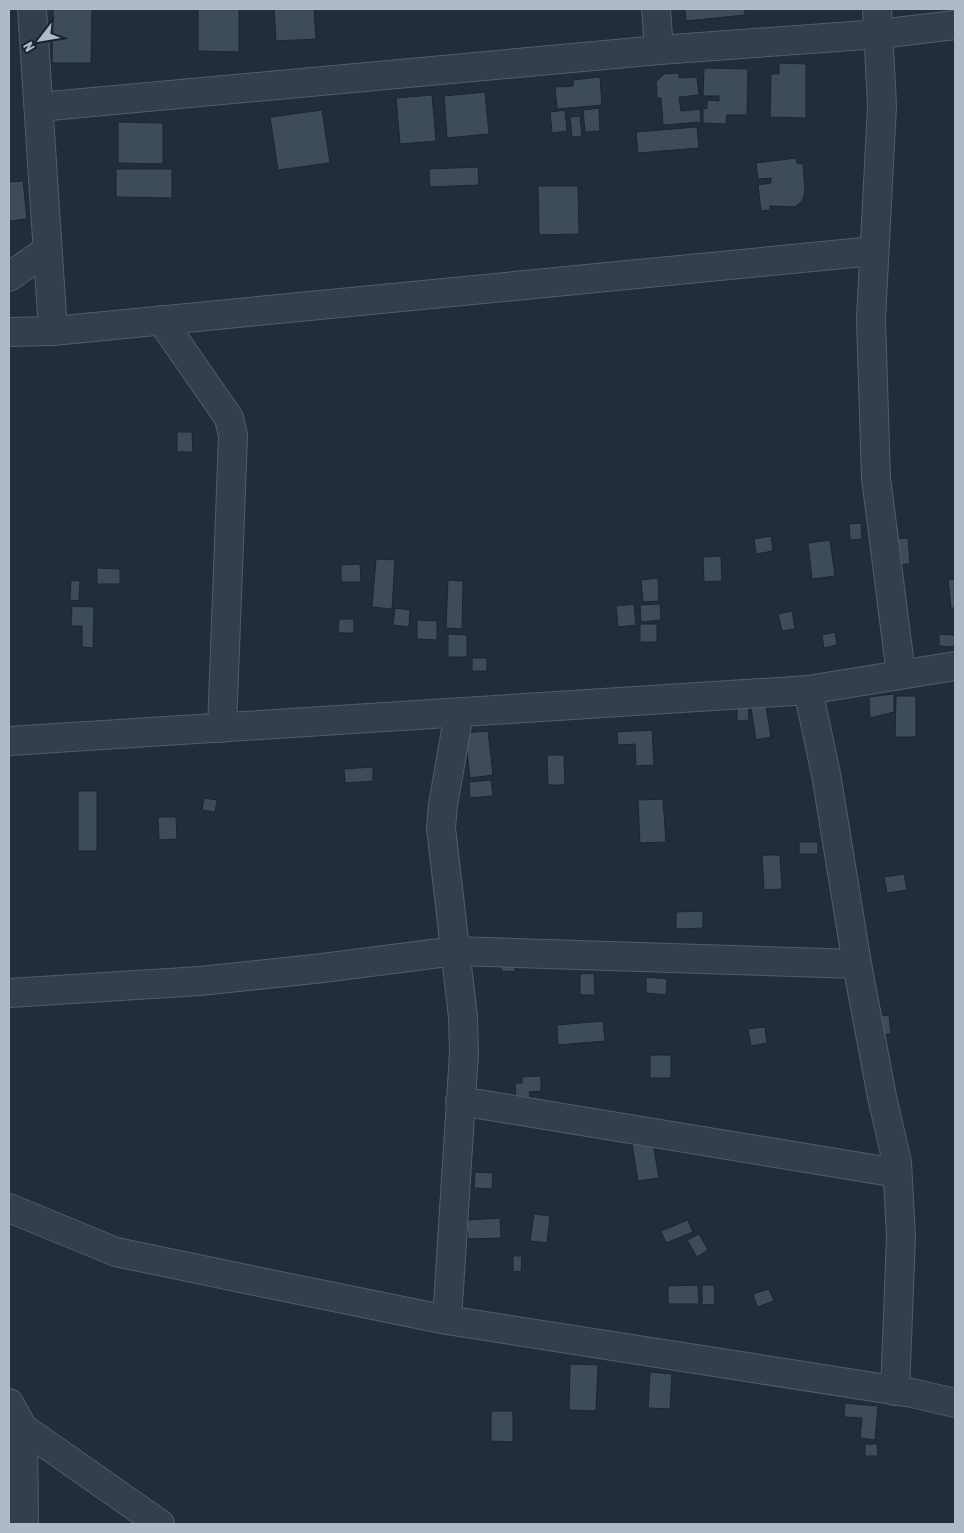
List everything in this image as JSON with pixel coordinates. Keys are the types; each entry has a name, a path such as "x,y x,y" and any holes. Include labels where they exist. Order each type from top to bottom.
{"street":[{"path":"32,9 53,331"},
{"path":"656,9 659,50"},
{"path":"39,107 659,50 878,22 955,25"},
{"path":"878,22 882,106 871,319 876,478 901,674"},
{"path":"9,277 47,250"},
{"path":"9,332 53,331 874,251"},
{"path":"161,320 229,418 233,436 222,728"},
{"path":"9,741 808,690 955,666"},
{"path":"808,690 826,774 857,964 896,1162 901,1237 895,1391"},
{"path":"447,1320 464,1054 463,1017 441,828 443,805 459,713"},
{"path":"9,993 200,981 324,968 455,951 857,964"},
{"path":"460,1101 897,1173"},
{"path":"9,1208 116,1252 447,1320 912,1393 955,1403"},
{"path":"9,1403 23,1428 160,1524"},
{"path":"23,1428 24,1524"}],"building":[{"path":"53,9 92,9 91,63 52,63"},
{"path":"198,9 239,9 239,52 198,51"},
{"path":"274,9 314,9 316,39 276,41"},
{"path":"685,9 745,9 745,15 686,21"},
{"path":"779,63 806,64 806,118 770,117 771,74 779,74"},
{"path":"704,68 748,69 747,115 727,115 726,124 703,123 703,108 707,109 707,100 719,101 719,96 703,96"},
{"path":"679,73 679,78 697,77 699,95 679,97 681,111 700,109 701,122 663,125 661,98 657,98 656,82 664,74"},
{"path":"600,77 602,105 557,109 555,87 573,86 573,80"},
{"path":"485,92 489,134 447,138 444,96"},
{"path":"432,95 436,141 400,144 396,98"},
{"path":"599,108 600,131 585,132 583,110"},
{"path":"322,110 330,163 278,170 270,117"},
{"path":"565,110 567,131 552,133 550,112"},
{"path":"580,116 582,136 572,137 570,117"},
{"path":"118,122 163,123 163,164 118,163"},
{"path":"697,127 699,148 638,153 636,132"},
{"path":"796,158 797,163 803,164 805,192 802,201 795,207 770,206 770,210 761,211 758,185 771,183 771,178 758,179 756,163"},
{"path":"478,167 479,185 430,187 429,169"},
{"path":"116,169 172,169 172,198 116,197"},
{"path":"23,181 27,219 9,221 9,182"},
{"path":"538,186 578,186 579,234 539,235"},
{"path":"177,432 192,432 193,452 177,452"},
{"path":"861,523 862,539 850,540 849,524"},
{"path":"771,536 773,551 756,554 754,539"},
{"path":"908,538 910,564 892,565 890,539"},
{"path":"830,540 835,576 812,579 808,543"},
{"path":"721,556 722,581 704,582 703,557"},
{"path":"376,559 395,560 392,609 372,607"},
{"path":"360,564 361,582 341,582 341,565"},
{"path":"97,568 120,569 120,584 97,584"},
{"path":"658,578 659,601 643,602 641,580"},
{"path":"955,579 955,608 951,608 948,580"},
{"path":"71,580 80,581 79,601 70,600"},
{"path":"448,580 463,581 462,629 446,628"},
{"path":"634,604 636,625 618,627 616,606"},
{"path":"660,604 661,620 641,622 640,605"},
{"path":"72,606 94,607 93,648 82,647 82,626 71,626"},
{"path":"395,608 410,610 409,627 393,625"},
{"path":"792,611 795,629 782,631 778,614"},
{"path":"339,619 354,619 354,633 338,633"},
{"path":"417,620 437,621 437,640 417,639"},
{"path":"640,624 657,624 657,642 640,642"},
{"path":"835,632 837,645 824,648 822,635"},
{"path":"448,634 467,635 467,657 448,657"},
{"path":"939,634 955,635 954,647 939,646"},
{"path":"472,658 487,658 487,671 472,671"},
{"path":"894,694 894,712 870,718 869,697"},
{"path":"896,696 916,696 916,737 895,737"},
{"path":"766,706 771,737 756,740 751,708"},
{"path":"748,707 749,720 737,721 737,708"},
{"path":"652,730 654,765 636,766 635,744 618,745 617,732"},
{"path":"488,731 493,775 470,778 465,733"},
{"path":"547,755 564,755 565,785 548,785"},
{"path":"373,767 373,781 345,783 344,769"},
{"path":"491,780 493,796 470,798 469,782"},
{"path":"78,791 97,791 97,851 78,851"},
{"path":"204,798 217,800 215,812 202,810"},
{"path":"663,799 666,842 640,843 638,800"},
{"path":"158,817 176,817 177,839 159,840"},
{"path":"799,842 818,842 818,854 799,854"},
{"path":"762,855 780,855 782,889 764,890"},
{"path":"904,874 907,890 887,893 884,877"},
{"path":"703,911 703,928 676,929 676,912"},
{"path":"502,957 515,958 515,972 501,971"},
{"path":"594,973 595,995 580,995 580,974"},
{"path":"646,977 667,979 666,995 646,993"},
{"path":"889,1015 891,1034 872,1036 870,1017"},
{"path":"603,1021 605,1041 558,1045 557,1025"},
{"path":"765,1027 767,1043 751,1046 748,1029"},
{"path":"650,1055 671,1055 671,1078 650,1078"},
{"path":"541,1076 541,1091 529,1092 530,1099 516,1099 515,1083 522,1083 522,1077"},
{"path":"653,1143 659,1178 638,1181 632,1145"},
{"path":"475,1172 493,1173 492,1189 474,1188"},
{"path":"534,1214 550,1216 547,1243 530,1241"},
{"path":"500,1218 501,1238 468,1239 467,1220"},
{"path":"688,1220 693,1232 666,1243 661,1231"},
{"path":"699,1234 708,1250 697,1257 687,1240"},
{"path":"513,1256 522,1256 521,1272 513,1271"},
{"path":"698,1285 699,1304 668,1304 668,1286"},
{"path":"702,1285 714,1285 715,1304 702,1305"},
{"path":"769,1289 774,1301 757,1307 753,1294"},
{"path":"570,1364 598,1365 596,1411 569,1410"},
{"path":"650,1372 672,1374 670,1409 648,1408"},
{"path":"845,1403 878,1406 875,1440 860,1438 862,1418 844,1417"},
{"path":"491,1411 513,1411 513,1442 491,1441"},
{"path":"865,1444 877,1444 878,1456 865,1456"}]}
